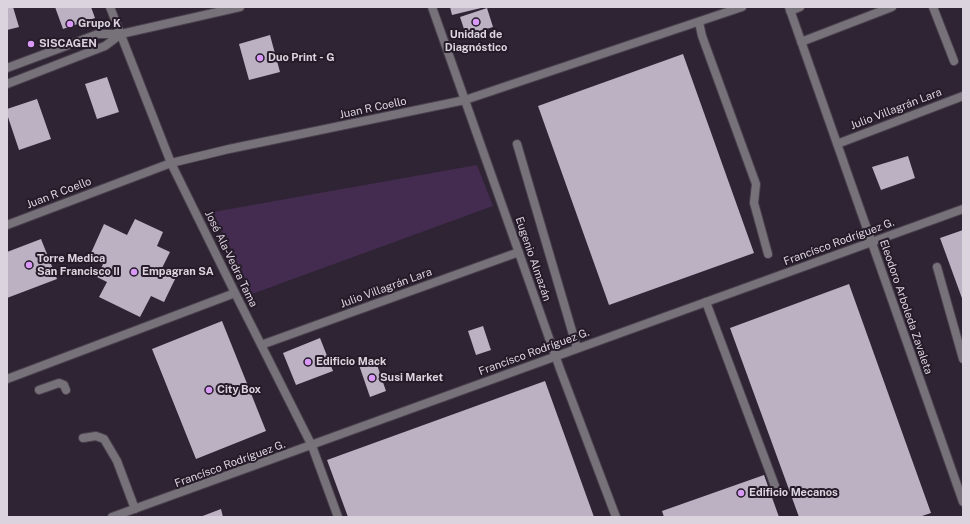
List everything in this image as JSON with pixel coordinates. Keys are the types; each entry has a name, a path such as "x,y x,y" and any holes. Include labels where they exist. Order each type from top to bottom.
{"street":[{"name":"José Ala-Vedra Tama","path":"110,7 171,163 312,446 338,517"},
{"path":"7,68 98,34 121,34 240,7"},
{"name":"Eugenio Almazán","path":"432,7 555,356 616,517"},
{"name":"Juan R Coello","path":"7,225 171,163 229,149 465,100 742,7"},
{"path":"789,9 800,7"},
{"path":"801,42 892,7"},
{"path":"933,7 954,61"},
{"name":"Eleodoro Arboleda Zavaleta","path":"789,9 963,502"},
{"path":"699,22 702,36 756,184 754,203 768,254"},
{"path":"7,84 105,46 121,34"},
{"name":"Julio Villagrán Lara","path":"837,144 963,96"},
{"path":"517,144 576,348"},
{"name":"Francísco Rodríguez G.","path":"112,517 312,446 576,348 963,209"},
{"name":"Julio Villagrán Lara","path":"261,345 518,252"},
{"path":"937,267 963,359"},
{"path":"7,379 235,293"},
{"path":"706,302 775,486"},
{"path":"39,390 60,383 64,385 66,390"},
{"path":"84,438 96,436 104,439 117,461 135,509"}],"shaded area":[{"path":"477,165 493,206 252,294 213,212"}],"building":[{"path":"7,7 13,7 19,27 7,30"},
{"name":"Grupo K","path":"55,7 91,7 95,18 63,29"},
{"path":"450,7 481,7 481,8 452,15"},
{"name":"Unidad de Diagnóstico","path":"487,8 493,27 466,35 460,17"},
{"name":"Duo Print - G","path":"270,35 280,72 249,80 239,44"},
{"path":"683,54 754,253 609,305 538,106"},
{"path":"107,77 119,112 97,119 85,84"},
{"path":"37,99 51,139 19,150 7,114 7,109"},
{"path":"908,156 915,178 881,190 872,167"},
{"name":"Empagran SA","path":"135,219 163,232 157,246 170,252 162,268 177,275 164,302 151,296 140,317 99,297 107,282 97,277 103,264 91,253 104,224 127,235"},
{"path":"963,230 963,301 940,238"},
{"name":"Torre Medica San Francisco II","path":"41,239 57,279 7,298 7,252"},
{"path":"849,284 931,513 919,517 799,517 730,328"},
{"name":"City Box","path":"222,321 266,431 196,459 152,349"},
{"path":"483,326 491,350 476,355 468,331"},
{"name":"Edificio Mack","path":"320,338 333,371 296,385 283,353"},
{"name":"Susi Market","path":"375,359 386,391 370,397 359,365"},
{"path":"545,381 594,517 348,517 327,460"},
{"name":"Edificio Mecanos","path":"764,475 779,517 664,517 662,511"},
{"path":"221,509 223,517 200,517"}],"place":[{"name":"Unidad de Diagnóstico","path":"476,22"},
{"name":"Grupo K","path":"70,24"},
{"name":"SISCAGEN","path":"31,44"},
{"name":"Duo Print - G","path":"260,58"},
{"name":"Torre Medica San Francisco II","path":"29,265"},
{"name":"Empagran SA","path":"134,272"},
{"name":"Edificio Mack","path":"308,362"},
{"name":"Susi Market","path":"372,378"},
{"name":"City Box","path":"209,390"},
{"name":"Edificio Mecanos","path":"741,493"}]}
